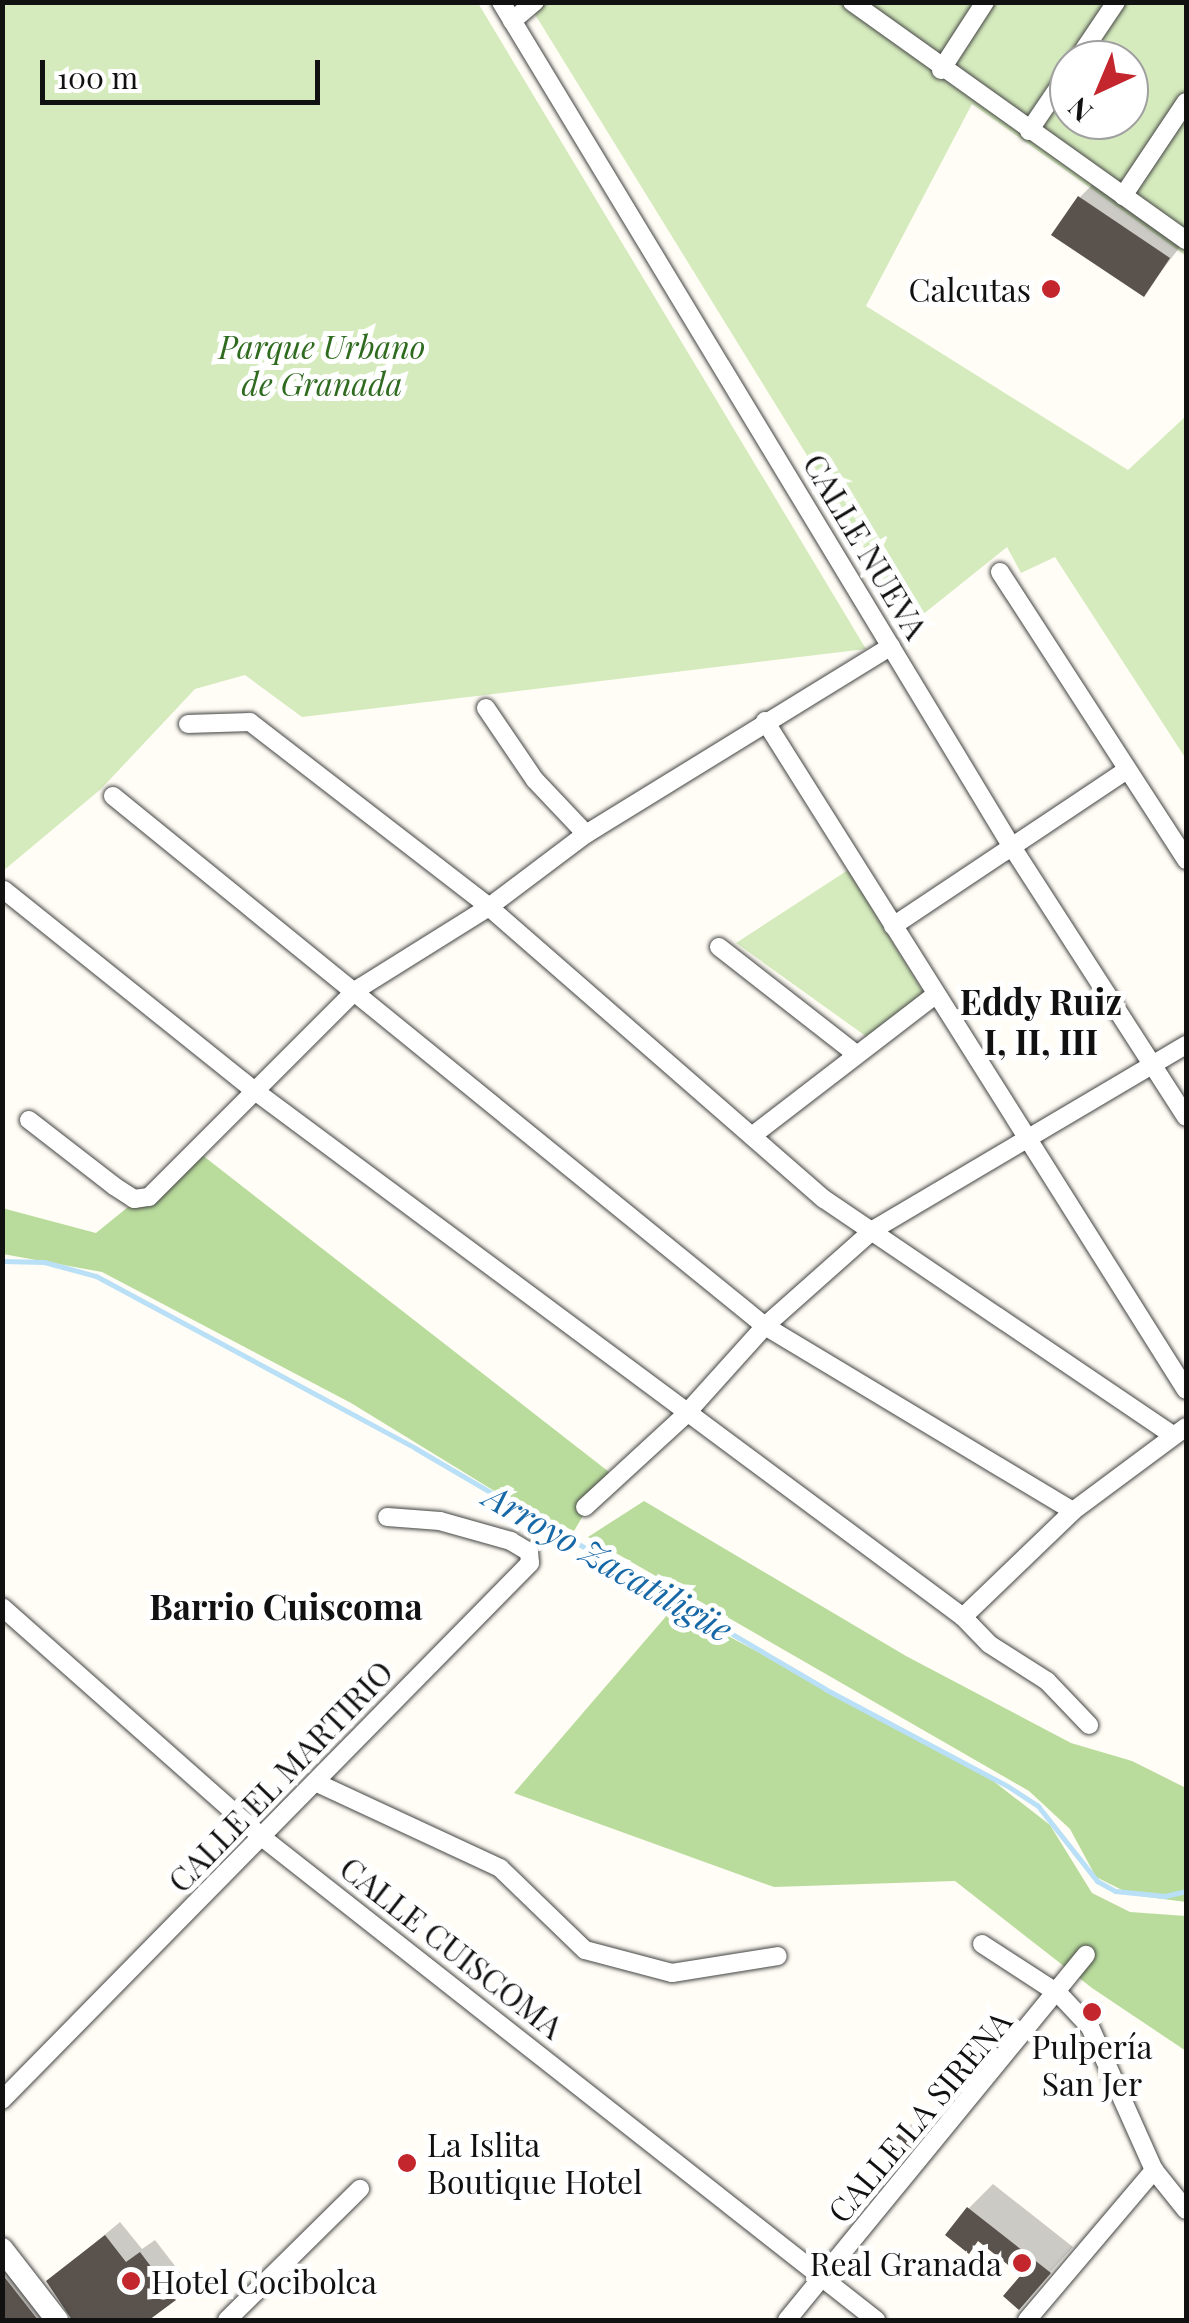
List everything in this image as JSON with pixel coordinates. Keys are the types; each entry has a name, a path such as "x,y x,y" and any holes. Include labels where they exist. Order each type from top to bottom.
{"street":[{"name":"CALLE NUEVA","path":"501,2 1012,847 1186,1117"},
{"path":"512,20 534,2"},
{"path":"852,2 941,70 1186,240"},
{"path":"941,70 984,2"},
{"path":"1090,40 1116,2"},
{"path":"1029,131 1049,102"},
{"path":"1123,196 1186,102"},
{"path":"1000,572 1186,860"},
{"path":"29,1120 114,1186 134,1199 148,1198 252,1088 356,990 489,906 586,834 891,646"},
{"path":"486,708 535,780 586,834"},
{"path":"765,721 1186,1390"},
{"path":"188,724 250,722 489,906 824,1199 1180,1431 1073,1512 963,1617"},
{"path":"893,926 1127,770"},
{"path":"113,796 764,1326 1073,1512"},
{"path":"4,890 252,1088 684,1416 963,1617 989,1644 1047,1681 1089,1725"},
{"path":"719,947 857,1055"},
{"path":"752,1136 935,996"},
{"path":"585,1507 684,1416 764,1326 873,1230 1156,1067 1186,1045"},
{"name":"CALLE EL MARTIRIO","path":"2,2100 530,1563 529,1552 511,1541 440,1520 387,1517"},
{"name":"CALLE CUISCOMA","path":"2,1607 263,1838 826,2276 876,2320"},
{"path":"317,1783 500,1868 585,1950 672,1973 778,1956"},
{"path":"982,1944 1059,1994 1090,2027 1154,2170 1186,2210"},
{"name":"CALLE LA SIRENA","path":"786,2320 1059,1994 1086,1955"},
{"path":"1027,2320 1154,2170"},
{"path":"237,2318 360,2189"},
{"path":"2,2249 57,2320"}],"green space":[{"name":"Parque Urbano de Granada","path":"3,2 478,3 866,649 302,717 245,675 195,689 101,789 3,871"},
{"path":"528,3 1186,3 1186,256 972,104 866,306 1128,470 1185,417 1186,759 1055,557 1021,573 1007,547 911,624"},
{"path":"848,870 924,993 867,1037 736,943"},
{"path":"197,1151 609,1472 574,1531 509,1500 351,1403 102,1272 3,1254 2,1208 96,1233"},
{"path":"644,1501 906,1656 1071,1743 1132,1761 1186,1788 1186,1902 1132,1895 1096,1877 1070,1829 1029,1791 588,1537"},
{"path":"674,1607 983,1773 1050,1825 1092,1893 1130,1912 1186,1916 1186,2051 1092,1988 955,1881 774,1887 514,1793"}],"building":[{"path":"1078,196 1170,258 1144,297 1051,235"},
{"path":"906,2126 920,2138 910,2150 896,2137"},
{"name":"Real Granada","path":"967,2207 1051,2273 1019,2310 1003,2296 1021,2275 978,2241 969,2254 945,2235"},
{"name":"Hotel Cocibolca","path":"105,2235 126,2262 140,2252 176,2300 149,2320 72,2320 46,2281"},
{"path":"2,2274 38,2320 2,2320"}],"waterway":[{"name":"Arroyo Zacatiligüe","path":"2,1261 44,1262 96,1276 415,1448 825,1689 1009,1787 1038,1806 1097,1881 1115,1891 1165,1896 1186,1891"}],"place":[{"name":"Calcutas","path":"1051,289"},
{"name":"Pulpería San Jer","path":"1092,2012"},
{"name":"La Islita Boutique Hotel","path":"407,2163"},
{"name":"Real Granada","path":"1022,2263"},
{"name":"Hotel Cocibolca","path":"131,2281"}],"district":[{"name":"Eddy Ruiz I, II, III","path":"1041,1021"},
{"name":"Barrio Cuiscoma","path":"286,1606"}]}
